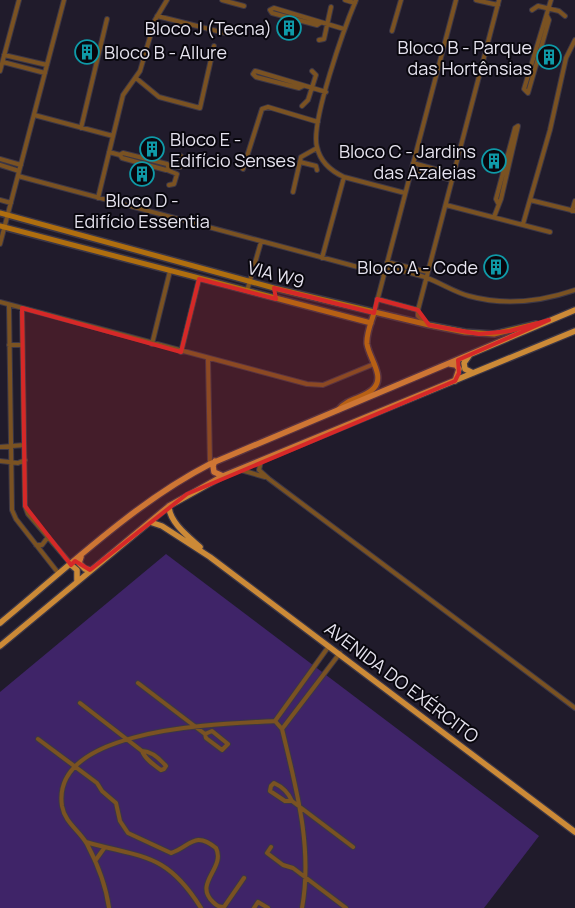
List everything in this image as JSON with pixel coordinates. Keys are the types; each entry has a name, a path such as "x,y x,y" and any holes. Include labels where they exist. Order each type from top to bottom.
{"main road":[{"path":"0,623 156,495 212,462 450,364 575,310"},
{"path":"0,646 169,506 223,476 575,331"},
{"path":"469,356 464,363 465,369 473,373"},
{"path":"450,364 456,365 459,369 455,381"},
{"path":"212,462 214,472 223,476"},
{"name":"AVENIDA DO EXÉRCITO","path":"169,506 169,511 174,521 210,557"},
{"name":"AVENIDA DO EXÉRCITO","path":"150,522 162,526 210,557 340,653 575,832"},
{"path":"80,557 79,563 81,566 90,570"},
{"path":"71,565 78,574 76,583"}],"street":[{"path":"0,71 19,0"},
{"path":"0,244 2,227 8,215 64,0"},
{"path":"98,198 124,95 143,64 157,16 167,0"},
{"path":"222,0 244,6"},
{"path":"346,0 355,1 344,29 318,122 315,134 317,148 328,167 344,177 405,193"},
{"path":"392,31 401,0"},
{"path":"338,410 345,402 375,388 378,374 367,343 371,323 456,0"},
{"path":"429,325 418,316 418,310 498,2 476,0"},
{"path":"547,16 544,18 524,89 528,92 548,20 547,16 551,0"},
{"path":"532,10 538,6 559,11 565,16"},
{"path":"319,40 324,39 331,7"},
{"path":"320,23 317,25 272,13 270,10 274,8 344,29"},
{"path":"157,16 225,33"},
{"path":"81,128 107,19"},
{"path":"523,224 550,130 566,58 575,40"},
{"path":"136,78 159,97 200,108 214,46"},
{"path":"4,54 47,65"},
{"path":"2,62 44,73"},
{"path":"303,86 299,88 256,77 253,74 255,71 301,83 303,86 326,92"},
{"path":"302,106 306,104 316,75 312,71"},
{"path":"243,169 262,110 268,107 318,122"},
{"path":"34,115 113,136"},
{"path":"494,217 498,203 501,200 518,126 515,128 504,168 496,199 498,203"},
{"path":"293,192 303,155 317,148"},
{"path":"109,152 120,155 122,158 168,167 180,167 183,158 181,156"},
{"path":"0,159 21,165"},
{"path":"300,162 316,166 317,170"},
{"path":"413,163 454,174"},
{"path":"0,165 19,170"},
{"path":"168,167 177,174 174,184 169,185"},
{"path":"412,169 452,180"},
{"path":"18,176 384,274"},
{"path":"322,258 344,177"},
{"path":"0,200 11,203"},
{"path":"530,200 574,211 575,201"},
{"path":"446,205 550,232"},
{"name":"VIA W9","path":"0,214 250,282 374,314 429,325 472,333 494,334 549,320"},
{"name":"VIA W9","path":"2,227 371,323"},
{"path":"247,291 260,242"},
{"path":"387,262 428,272"},
{"path":"386,267 426,278 469,296 512,303 557,297 575,290"},
{"path":"152,344 170,272"},
{"path":"212,282 211,275 214,272"},
{"path":"181,352 199,279"},
{"path":"269,297 274,292 274,288"},
{"path":"377,299 418,310"},
{"path":"0,302 181,352 314,386 323,385 374,364"},
{"path":"9,305 10,461 13,515 59,575"},
{"path":"22,308 25,506 48,538 71,565"},
{"path":"9,345 22,345"},
{"path":"208,359 212,462"},
{"path":"0,447 24,445"},
{"path":"0,461 18,463 25,460"},
{"path":"261,461 259,470 269,479 575,708"},
{"path":"238,470 253,472 269,479"},
{"path":"36,545 42,545 48,538"},
{"path":"275,722 329,645"},
{"path":"282,729 340,653"},
{"path":"138,683 196,726 205,734 206,738 222,750 228,744 212,731 205,734"},
{"path":"80,703 142,751 152,764 164,770 166,766 159,759 152,753 142,751"},
{"path":"109,908 103,880 86,842 69,824 62,806 64,786 75,766 91,755 126,739 158,731 196,726 275,722 282,729 304,830 302,908"},
{"path":"38,739 97,783 102,792 114,801 120,821 130,835 171,853 194,840 206,842 216,848 219,858 206,888 208,896 218,906 224,907 244,878"},
{"path":"292,800 285,801 270,791 271,786 274,783 279,786 300,807 353,847"},
{"path":"86,842 134,853 165,867 178,878 201,908"},
{"path":"271,846 267,853 346,908"},
{"path":"95,862 105,847"},
{"path":"254,908 258,902 268,908"}],"highlighted area":[{"path":"199,279 276,299 274,288 374,313 377,299 418,310 429,325 479,334 510,331 549,320 458,360 459,373 455,381 187,494 90,570 75,561 71,565 25,506 22,308 181,352"}],"shaded area":[{"path":"166,554 539,836 484,908 0,908 0,692"}],"place":[{"name":"Bloco J (Tecna)","path":"289,28"},
{"name":"Bloco B - Allure","path":"87,52"},
{"name":"Bloco B - Parque das Hortênsias","path":"549,57"},
{"name":"Bloco E - Edifício Senses","path":"152,149"},
{"name":"Bloco C - Jardins das Azaleias","path":"494,161"},
{"name":"Bloco D - Edifício Essentia","path":"142,174"},
{"name":"Bloco A - Code","path":"496,267"}]}
